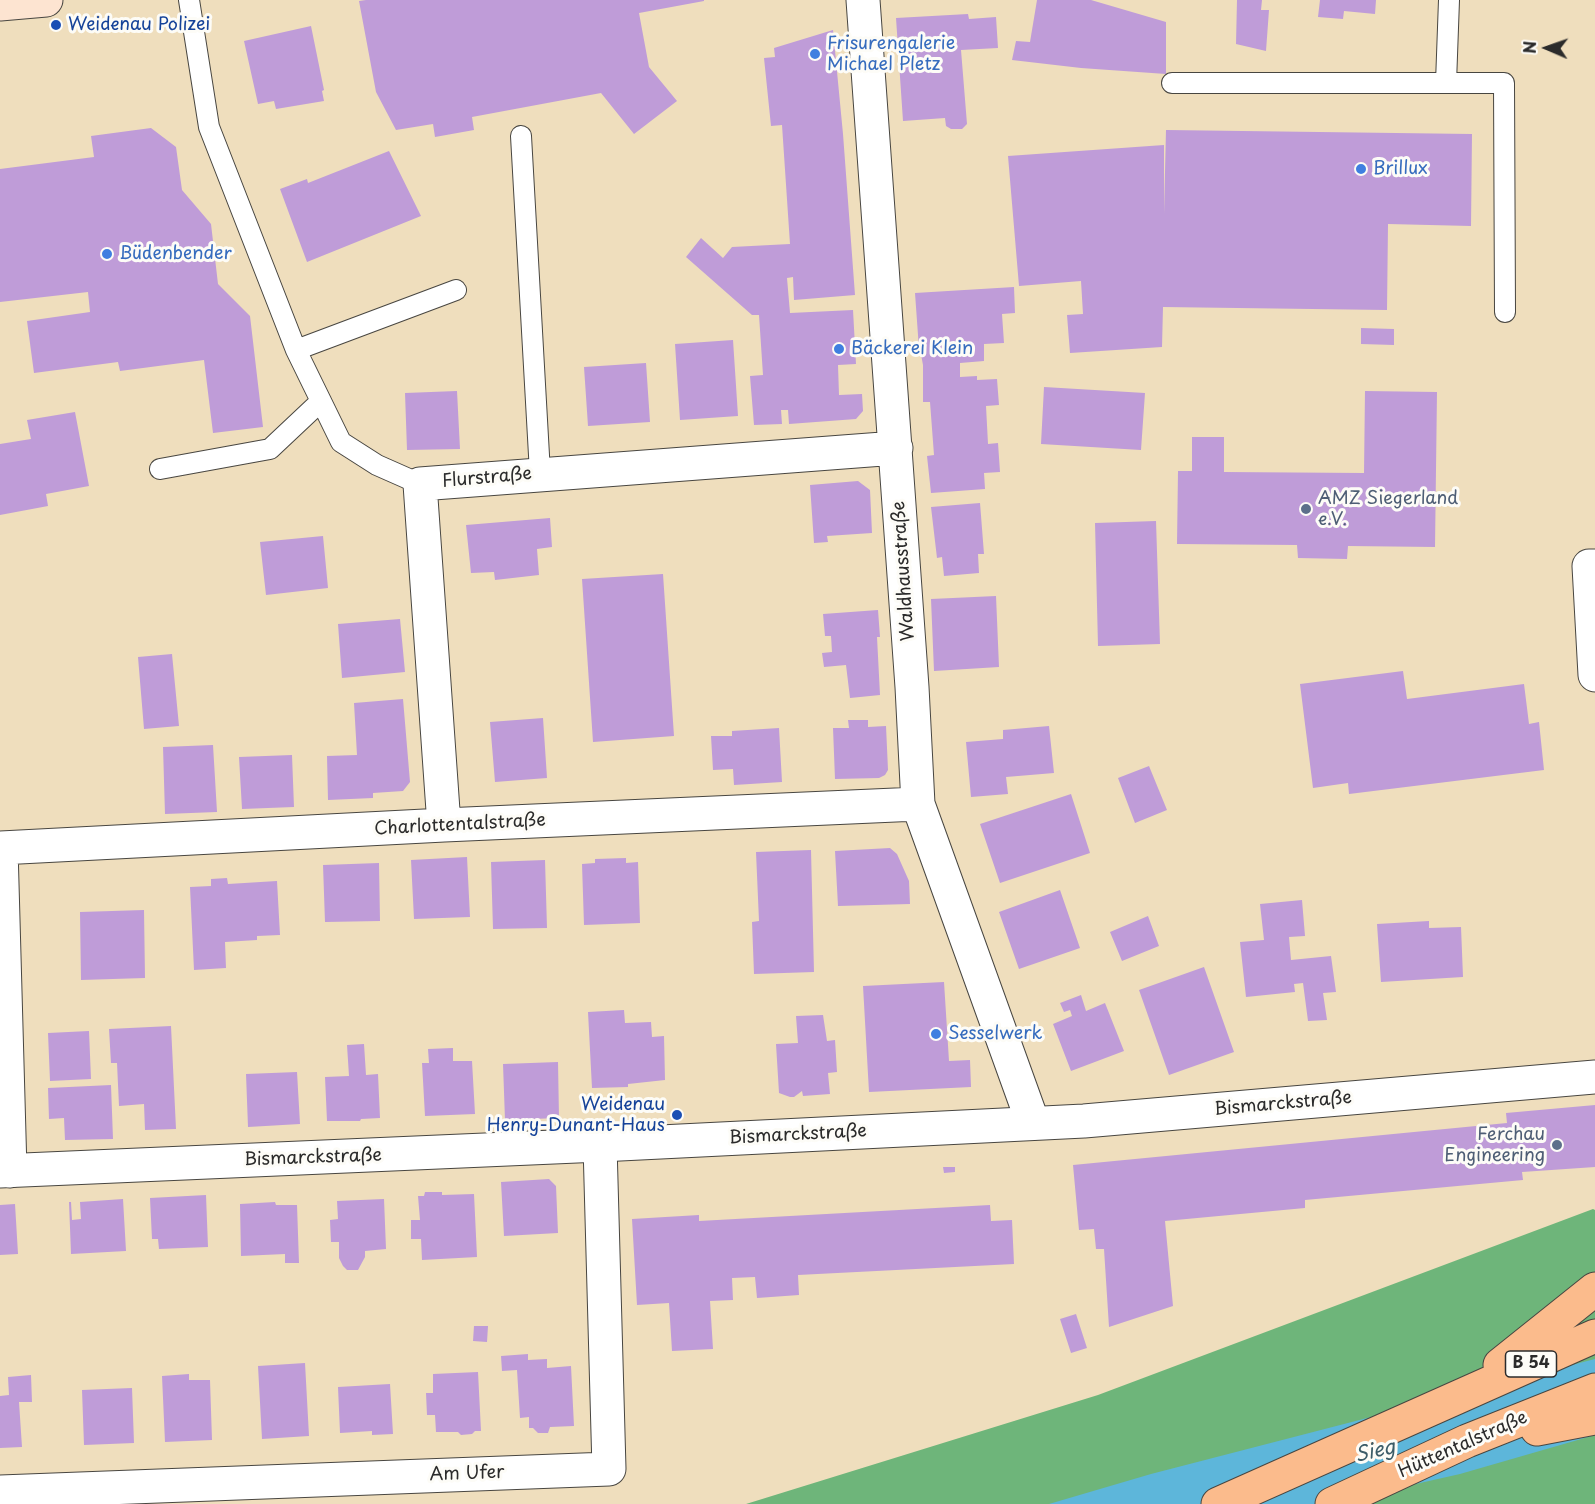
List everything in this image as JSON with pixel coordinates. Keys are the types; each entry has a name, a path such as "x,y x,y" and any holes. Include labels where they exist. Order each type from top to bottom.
{"highway":[{"path":"1467,1392 1595,1290"},
{"name":"B 54","path":"1218,1504 1595,1336"},
{"name":"Hüttentalstraße","path":"1332,1504 1467,1441 1595,1390"},
{"path":"1467,1441 1595,1418"}],"main road":[{"path":"0,4 46,0"}],"street":[{"name":"Waldhausstraße","path":"863,0 912,675 918,804 1033,1123"},
{"name":"Flurstraße","path":"444,825 420,484 540,473 896,448"},
{"path":"1595,566 1589,566 1595,675"},
{"name":"Charlottentalstraße","path":"5,1171 1,848 918,804"},
{"name":"Bismarckstraße","path":"5,1171 1033,1123 1142,1116 1595,1077"},
{"name":"Am Ufer","path":"0,1492 609,1469 600,1145"}],"lane":[{"path":"189,0 209,127 296,350 341,442 377,465 420,484"},
{"path":"1446,83 1449,0"},
{"path":"1172,83 1504,83 1506,312"},
{"path":"521,136 540,473"},
{"path":"296,350 456,290"},
{"path":"160,469 270,449 321,401"}],"green space":[{"path":"1595,1210 1595,1504 746,1504 1098,1395"}],"water":[{"name":"Sieg","path":"1595,1359 1595,1435 1460,1474 1327,1504 1049,1504 1151,1474"}],"building":[{"path":"1037,0 1091,0 1166,22 1166,74 1012,60 1016,41 1030,42"},
{"path":"1237,0 1262,0 1261,10 1269,10 1266,51 1236,44"},
{"path":"1320,0 1376,0 1375,14 1344,11 1343,19 1318,17"},
{"path":"359,1 704,1 639,13 649,67 677,101 634,134 601,93 472,117 474,130 435,137 433,124 396,130 376,92"},
{"path":"968,14 969,19 996,17 998,48 961,50 967,124 962,129 951,129 946,126 945,118 903,121 896,18"},
{"path":"311,26 324,90 322,91 324,101 276,109 274,101 258,104 244,41"},
{"path":"833,30 855,295 794,300 793,277 787,278 790,313 853,310 856,364 838,365 839,395 862,394 863,411 856,419 789,424 788,410 781,410 782,424 754,425 750,376 763,375 759,315 752,315 686,257 701,238 723,258 732,247 790,244 782,125 771,126 764,58 775,57 774,48"},
{"name":"Büdenbender","path":"151,128 176,147 182,190 211,224 218,284 250,316 263,427 213,433 204,360 120,371 118,362 34,373 27,321 90,312 88,292 0,302 0,169 94,157 91,136"},
{"path":"1166,130 1472,134 1471,226 1388,224 1387,310 1163,307 1162,347 1070,353 1067,315 1083,314 1081,281 1019,286 1008,156 1164,145 1164,214"},
{"path":"389,151 421,216 307,262 280,189 307,179 308,183"},
{"path":"1014,287 1015,313 1002,314 1004,343 984,344 984,361 960,363 960,377 977,376 977,380 997,379 999,405 986,406 988,444 998,443 1000,472 984,473 985,489 931,493 927,456 934,455 930,402 923,402 923,365 919,349 915,293"},
{"path":"1361,328 1394,329 1394,345 1361,344"},
{"path":"733,340 738,416 680,420 675,344"},
{"path":"646,363 650,422 588,426 584,367"},
{"path":"1044,387 1145,393 1141,450 1041,444"},
{"path":"457,391 460,449 407,450 405,393"},
{"name":"AMZ Siegerland e.V.","path":"1365,391 1437,392 1435,547 1348,546 1347,559 1298,558 1297,545 1177,544 1178,471 1192,471 1192,437 1224,437 1224,472 1364,473"},
{"path":"75,412 89,486 46,494 48,506 0,515 0,444 31,439 27,420"},
{"path":"858,481 870,490 872,533 827,536 828,542 814,543 810,485"},
{"path":"980,503 984,554 978,554 979,573 944,576 942,557 937,558 931,507"},
{"path":"550,518 552,547 537,549 539,575 495,580 494,572 471,573 466,525"},
{"path":"1156,521 1160,644 1098,646 1095,523"},
{"path":"323,536 328,588 266,595 260,542"},
{"path":"663,574 674,736 593,742 582,579"},
{"path":"996,596 999,667 934,671 931,599"},
{"path":"878,610 880,695 850,698 846,665 824,667 822,653 832,652 831,636 825,636 823,614"},
{"path":"400,619 405,672 342,678 338,624"},
{"path":"172,654 179,726 144,729 138,657"},
{"path":"1403,671 1407,699 1524,684 1529,724 1539,722 1544,770 1349,794 1348,783 1313,788 1300,684"},
{"path":"403,699 410,782 403,791 373,793 373,798 328,800 327,756 357,755 354,703"},
{"path":"543,718 547,778 495,782 490,722"},
{"path":"848,720 868,720 868,727 886,726 888,770 885,775 879,778 835,779 833,728 849,728"},
{"path":"1049,726 1054,773 1006,777 1008,794 971,797 966,742 1003,739 1003,730"},
{"path":"779,728 782,782 734,785 733,769 713,770 711,736 732,736 732,731"},
{"path":"213,745 217,812 165,814 163,747"},
{"path":"292,755 294,807 242,809 239,757"},
{"path":"1149,766 1167,810 1135,823 1118,778"},
{"path":"1071,794 1090,853 1000,883 980,824"},
{"path":"890,848 897,854 909,881 910,904 838,906 835,851"},
{"path":"811,850 814,972 754,974 752,922 759,921 756,852"},
{"path":"467,857 470,917 414,919 411,860"},
{"path":"626,858 626,863 638,862 640,923 584,925 582,864 595,863 595,859"},
{"path":"545,860 547,928 493,929 491,862"},
{"path":"379,863 380,921 325,922 323,865"},
{"path":"227,878 228,884 277,881 280,935 257,936 257,940 225,942 226,968 194,970 190,887 211,886 211,879"},
{"path":"1060,890 1080,948 1019,969 999,912"},
{"path":"1302,900 1305,936 1289,937 1291,960 1331,956 1336,992 1323,993 1327,1020 1308,1021 1303,983 1294,984 1295,992 1246,997 1240,942 1264,940 1260,904"},
{"path":"144,910 145,978 81,980 80,912"},
{"path":"1148,916 1159,946 1122,961 1110,932"},
{"path":"1429,921 1429,928 1461,927 1463,977 1381,982 1377,924"},
{"path":"1204,967 1234,1052 1169,1075 1139,990"},
{"path":"944,982 949,1061 970,1060 971,1087 869,1092 863,986"},
{"path":"1081,995 1086,1011 1105,1003 1124,1051 1071,1071 1053,1024 1072,1016 1070,1010 1064,1012 1060,1003"},
{"path":"624,1010 625,1023 651,1022 652,1037 664,1036 665,1080 628,1084 628,1087 592,1088 588,1012"},
{"path":"823,1015 827,1041 835,1040 837,1072 828,1073 830,1094 803,1096 802,1091 790,1097 779,1093 776,1044 798,1043 796,1016"},
{"path":"171,1026 176,1129 145,1130 144,1104 119,1106 117,1063 111,1063 109,1029"},
{"path":"89,1031 91,1079 50,1081 48,1033"},
{"path":"364,1044 366,1075 378,1074 380,1118 361,1119 360,1121 327,1121 325,1077 349,1076 347,1045"},
{"path":"453,1048 453,1061 472,1061 475,1114 425,1116 422,1063 429,1063 428,1049"},
{"path":"558,1062 559,1118 505,1120 503,1064"},
{"path":"297,1072 300,1124 248,1127 246,1074"},
{"path":"111,1085 113,1139 65,1140 64,1118 49,1119 48,1088"},
{"path":"1595,1105 1595,1167 1522,1172 1523,1180 1305,1200 1305,1208 1165,1221 1173,1306 1109,1327 1104,1249 1096,1249 1094,1229 1079,1230 1073,1165 1507,1123 1506,1113"},
{"path":"943,1167 955,1167 955,1172 944,1173"},
{"path":"549,1179 556,1186 558,1233 504,1236 501,1182"},
{"path":"425,1192 442,1192 442,1195 474,1194 477,1257 422,1260 421,1239 411,1239 411,1220 420,1220 418,1196 424,1196"},
{"path":"206,1195 208,1247 159,1249 158,1239 152,1239 150,1198"},
{"path":"123,1199 126,1251 71,1254 69,1202 71,1202 72,1220 81,1219 80,1202"},
{"path":"384,1199 386,1249 365,1251 365,1257 358,1270 347,1270 339,1258 339,1242 331,1242 330,1220 338,1219 337,1201"},
{"path":"275,1202 276,1205 297,1205 299,1263 285,1263 285,1254 241,1256 240,1204"},
{"path":"15,1204 18,1254 0,1255 0,1205"},
{"path":"990,1205 991,1221 1012,1220 1014,1264 798,1275 799,1295 757,1298 755,1277 732,1278 733,1300 710,1301 713,1349 672,1351 669,1303 637,1305 632,1219 699,1215 699,1221"},
{"path":"1076,1314 1087,1348 1071,1353 1060,1319"},
{"path":"474,1326 488,1326 487,1342 473,1341"},
{"path":"528,1354 528,1360 547,1359 547,1368 571,1366 574,1426 550,1427 548,1433 538,1433 533,1428 529,1428 529,1417 520,1418 517,1370 502,1371 501,1356"},
{"path":"305,1363 309,1436 262,1439 258,1366"},
{"path":"478,1372 481,1431 461,1435 458,1432 436,1432 435,1415 427,1415 426,1393 433,1393 433,1374"},
{"path":"189,1374 189,1380 210,1380 212,1440 165,1442 162,1376"},
{"path":"31,1375 32,1402 19,1402 22,1447 0,1448 0,1396 9,1395 8,1377"},
{"path":"390,1384 393,1434 372,1435 372,1431 340,1433 338,1387"},
{"path":"132,1388 134,1443 84,1445 82,1390"}],"place":[{"name":"Weidenau Polizei","path":"56,25"},
{"name":"Frisurengalerie Michael Pletz","path":"815,54"},
{"name":"Brillux","path":"1361,169"},
{"name":"Büdenbender","path":"107,254"},
{"name":"Bäckerei Klein","path":"839,349"},
{"name":"AMZ Siegerland e.V.","path":"1306,509"},
{"name":"Sesselwerk","path":"936,1034"},
{"name":"Weidenau Henry-Dunant-Haus","path":"677,1115"},
{"name":"Ferchau Engineering","path":"1557,1145"}]}
